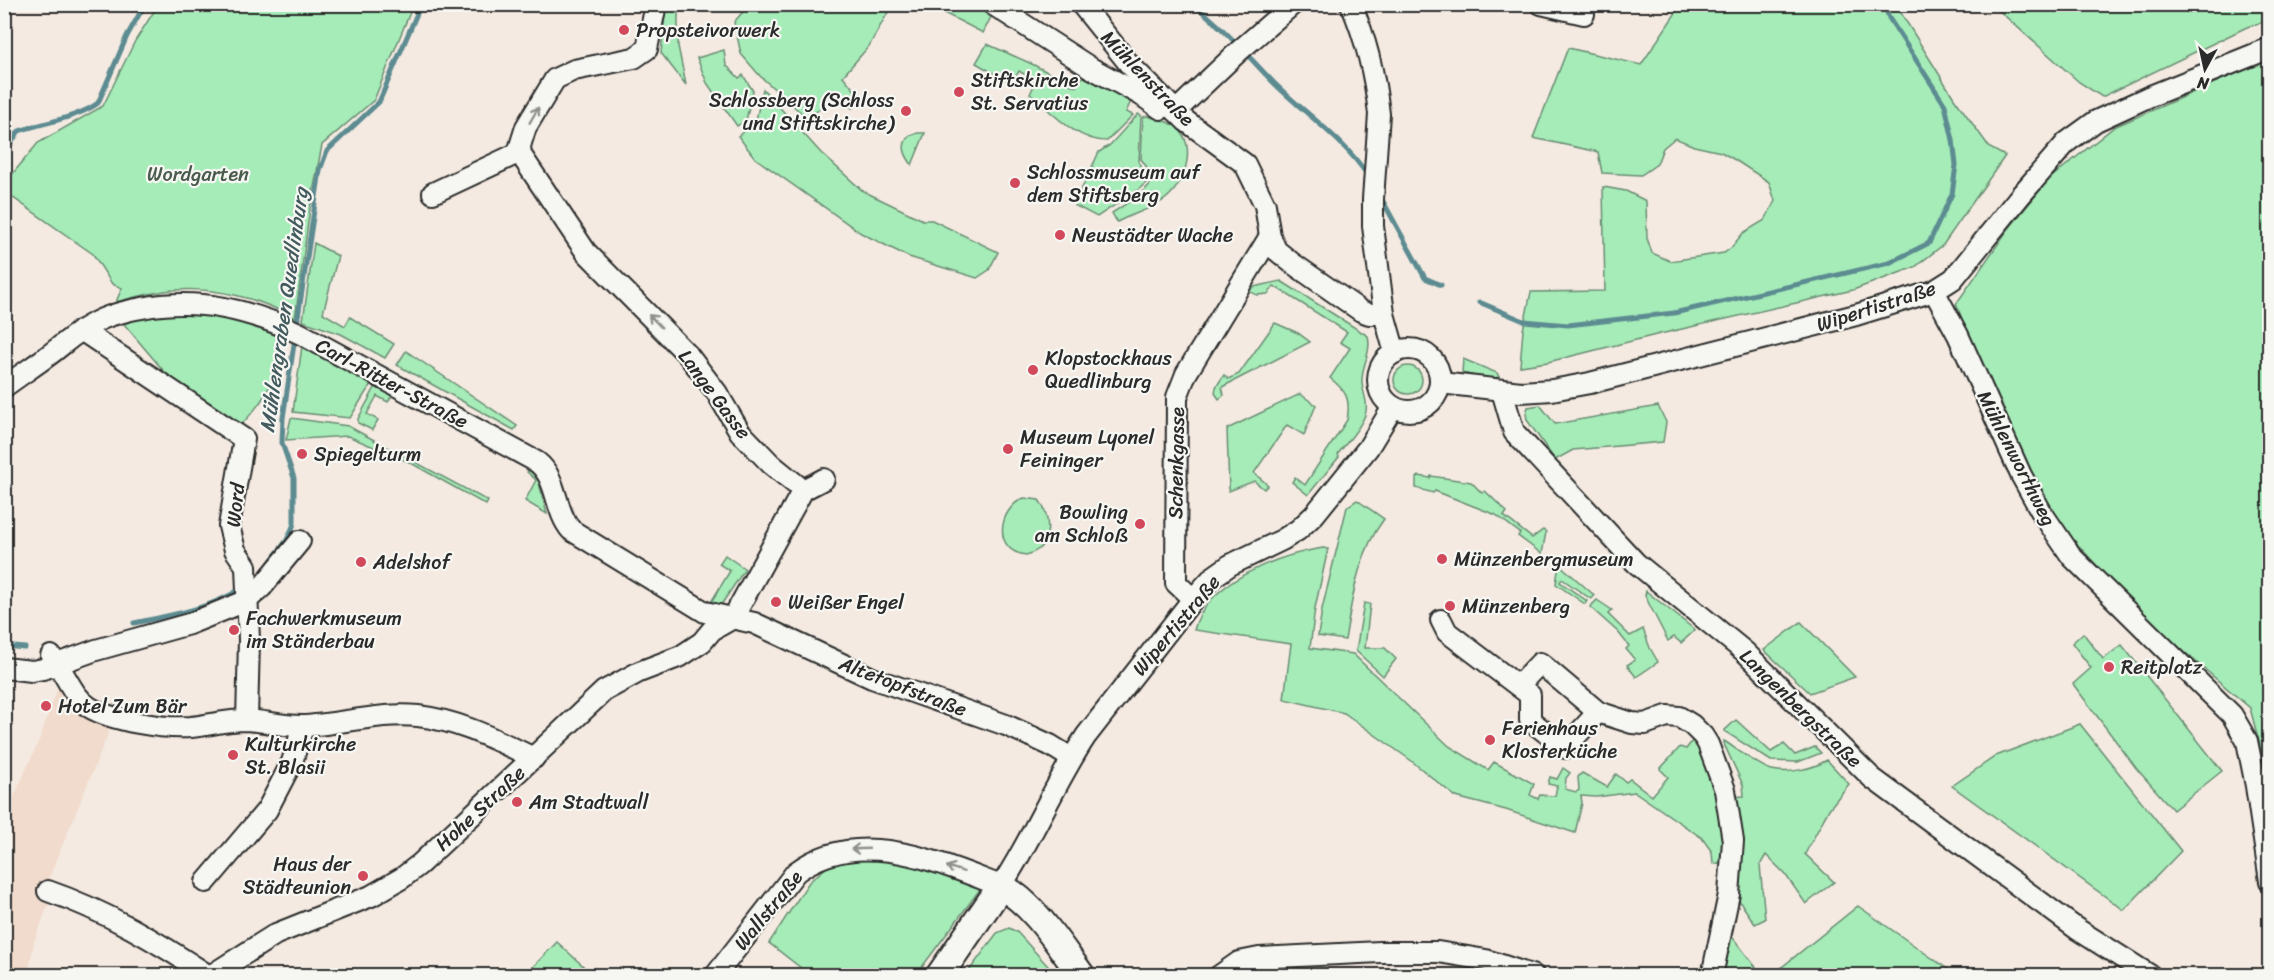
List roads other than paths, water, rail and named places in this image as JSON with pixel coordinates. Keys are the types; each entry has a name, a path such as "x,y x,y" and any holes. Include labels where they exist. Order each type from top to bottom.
{"main road":[{"path":"939,975 1001,886 1018,895 1082,975"}],"street":[{"path":"433,193 520,152 520,142 526,127 552,83 559,76 574,70 634,58 647,49 656,4"},
{"path":"992,4 1091,68 1142,95 1166,112 1181,116 1244,47 1293,4"},
{"name":"Mühlenstraße","path":"1081,4 1117,50 1153,89 1181,116 1245,164 1265,205 1273,246 1285,258 1361,311 1369,314 1384,314"},
{"path":"1351,4 1367,51 1378,100 1373,199 1374,236 1384,314 1395,353"},
{"path":"1541,4 1584,14"},
{"name":"Wipertistraße","path":"1440,383 1502,391 1552,390 1590,383 1856,315 1934,291 1953,279 2020,196 2067,142 2075,136 2096,121 2148,97 2270,48"},
{"name":"Lange Gasse","path":"520,152 586,252 688,354 717,393 740,432 771,464 803,490"},
{"name":"Schenkgasse","path":"1193,599 1176,583 1177,397 1186,374 1270,236"},
{"name":"Mühlenworthweg","path":"1934,291 1958,335 2021,475 2042,513 2073,557 2224,706 2247,741 2270,881"},
{"name":"Carl-Ritter-Straße","path":"4,387 81,330 103,318 158,305 182,303 209,304 243,312 294,331 537,462 547,472 561,514 571,530 705,612 733,618"},
{"name":"Word","path":"81,330 244,439 229,526 235,550 246,566 246,591"},
{"path":"1414,350 1428,356 1437,368 1440,383 1434,397 1423,408 1408,411 1393,407 1381,393 1378,379 1384,362 1395,353 1414,350"},
{"name":"Langenbergstraße","path":"1502,391 1514,432 1636,562 1745,652 1872,778 2077,929 2151,975"},
{"name":"Wipertistraße","path":"1001,886 1020,857 1071,758 1193,599 1220,571 1282,540 1304,525 1320,509 1364,454 1393,407"},
{"path":"733,618 803,490 824,479"},
{"path":"4,668 32,671 55,660 189,624 246,591 262,587 300,541"},
{"path":"246,591 249,640 247,720"},
{"name":"Hohe Straße","path":"48,891 82,903 159,942 210,975 276,934 371,896 402,878 604,691 639,672 681,656 702,642 712,630 733,618"},
{"name":"Altetopfstraße","path":"733,618 754,623 872,678 1006,725 1050,745 1071,758"},
{"path":"1441,620 1447,632 1530,695 1530,720 1565,748 1598,712"},
{"path":"55,660 80,699 95,710 112,716 158,725 183,727 201,726 222,720 247,720 303,726 384,716 433,718 473,729 534,758"},
{"path":"1519,685 1540,663 1598,712 1632,723 1645,724 1667,716 1679,717 1703,736 1718,766 1725,790 1733,841 1729,894 1712,975"},
{"path":"206,882 267,810 292,762 303,726"},
{"name":"Wallstraße","path":"715,975 796,872 812,860 830,854 850,849 868,849 909,855 1001,886"},
{"path":"1219,975 1239,962 1259,958 1380,952 1426,952 1486,960 1534,975"}],"waterway":[{"path":"4,154 19,131 71,116 98,103 127,36 145,4"},
{"name":"Mühlengraben Quedlinburg","path":"270,562 287,540 294,524 294,478 282,443 283,418 320,170 327,151 379,102 421,4"},
{"name":"Mühlengraben Quedlinburg","path":"1193,4 1225,32 1273,82 1336,138 1368,176"},
{"name":"Mühlengraben Quedlinburg","path":"1479,302 1524,321 1568,325 1674,313 1889,263 1929,243 1952,194 1956,165 1953,140 1945,105 1889,18 1884,4"},
{"name":"Mühlengraben Quedlinburg","path":"1379,194 1425,278 1441,285"},
{"name":"Mühlengraben Quedlinburg","path":"134,623 204,606 242,588"},
{"name":"Mühlengraben Quedlinburg","path":"4,646 25,648"}],"place":[{"name":"Propsteivorwerk","path":"624,30"},
{"name":"Stiftskirche St. Servatius","path":"959,92"},
{"name":"Schlossberg (Schloss und Stiftskirche)","path":"906,111"},
{"name":"Schlossmuseum auf dem Stiftsberg","path":"1015,183"},
{"name":"Neustädter Wache","path":"1060,235"},
{"name":"Klopstockhaus Quedlinburg","path":"1033,370"},
{"name":"Museum Lyonel Feininger","path":"1008,449"},
{"name":"Spiegelturm","path":"302,454"},
{"name":"Bowling am Schloß","path":"1140,524"},
{"name":"Münzenbergmuseum","path":"1442,559"},
{"name":"Adelshof","path":"361,562"},
{"name":"Weißer Engel","path":"776,602"},
{"name":"Münzenberg","path":"1450,606"},
{"name":"Fachwerkmuseum im Ständerbau","path":"234,630"},
{"name":"Reitplatz","path":"2109,667"},
{"name":"Hotel Zum Bär","path":"46,706"},
{"name":"Ferienhaus Klosterküche","path":"1490,740"},
{"name":"Kulturkirche St. Blasii","path":"233,755"},
{"name":"Am Stadtwall","path":"517,802"},
{"name":"Haus der Städteunion","path":"363,876"}],"park label":[{"name":"Wordgarten","path":"198,174"}]}
